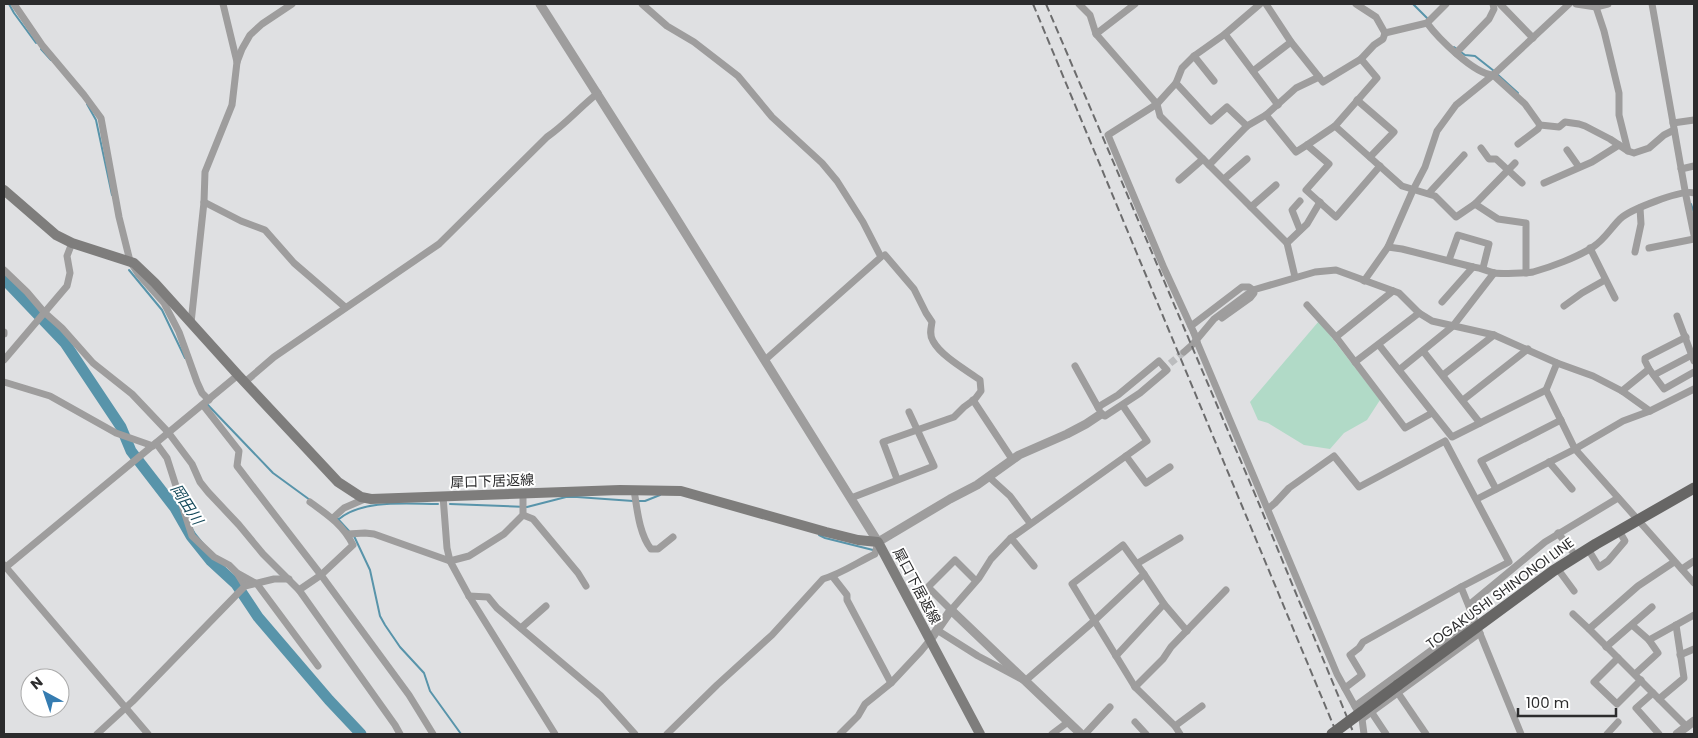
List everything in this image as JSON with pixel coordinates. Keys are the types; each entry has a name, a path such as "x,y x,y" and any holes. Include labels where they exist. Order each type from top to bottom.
{"main road":[{"name":"犀口下居返線","path":"4,190 56,235 72,243 134,263 155,283 338,482 361,497 634,490 681,491 826,532 858,540 878,542 979,734"},
{"name":"TOGAKUSHI SHINONOI LINE","path":"1332,734 1398,689 1477,626 1557,568 1619,530 1694,488"}],"street":[{"path":"14,4 42,46 101,118 119,217 130,262 164,303 179,332 206,402 240,451 237,466 409,694 433,734"},
{"path":"223,4 237,62"},
{"path":"191,323 204,202 205,172 232,105 237,62 250,35 262,24 292,4"},
{"path":"540,4 598,93 878,542 875,554 833,577 823,579 772,635 667,734"},
{"path":"642,4 667,26 694,42 738,76 772,117 822,163 837,181 863,222 880,257 765,360"},
{"path":"1079,4 1090,15 1096,34 1157,104 1160,116 1287,243 1295,277"},
{"path":"1096,34 1136,4"},
{"path":"1260,4 1225,34 1194,56 1182,68 1176,83 1157,104 1108,135 1164,268 1194,333 1337,674 1362,720 1364,734"},
{"path":"1266,4 1291,42 1323,82 1361,59 1374,45 1383,39 1385,33 1376,18 1356,4"},
{"path":"1385,33 1427,23 1446,4"},
{"path":"1457,51 1489,19 1494,9 1493,4"},
{"path":"1500,4 1533,38"},
{"path":"1364,281 1388,248 1425,167 1437,131 1446,118 1467,95 1495,73 1569,4"},
{"path":"1576,4 1601,5 1604,31 1618,92 1620,115 1628,151"},
{"path":"1652,4 1694,235"},
{"path":"1427,23 1444,44 1457,51 1485,74 1495,73"},
{"path":"1225,34 1278,104"},
{"path":"1254,71 1291,42"},
{"path":"1194,56 1214,80"},
{"path":"1266,115 1296,152 1308,145 1335,126 1377,78 1361,59"},
{"path":"1495,73 1525,104 1540,125 1559,127 1565,122 1579,124 1634,153 1643,151 1674,127 1694,120"},
{"path":"1209,165 1247,126 1266,115 1296,88 1319,77"},
{"path":"1176,83 1212,121 1228,107 1247,126"},
{"path":"148,734 5,566 206,402 438,244 547,137 562,127 598,93"},
{"path":"1357,100 1394,132 1370,157"},
{"path":"1518,144 1538,129 1540,125"},
{"path":"1335,126 1402,186 1435,196 1456,217 1475,204 1515,164"},
{"path":"1308,145 1329,164 1306,190 1336,217 1380,166"},
{"path":"1544,183 1592,162 1619,145"},
{"path":"1481,148 1489,159 1496,159 1522,184"},
{"path":"1567,150 1579,167"},
{"path":"1429,193 1464,155"},
{"path":"1179,180 1203,159"},
{"path":"1224,180 1247,159"},
{"path":"1681,169 1694,166"},
{"path":"1251,207 1276,185"},
{"path":"1388,248 1402,249 1438,259 1483,268 1494,273 1534,272 1590,248 1607,236 1621,218 1640,208 1685,192 1694,193"},
{"path":"1300,201 1292,210 1300,230"},
{"path":"204,202 241,221 265,230 294,263 344,307"},
{"path":"1287,243 1300,230 1320,202"},
{"path":"1475,204 1498,219 1526,223 1526,273"},
{"path":"1635,252 1641,224 1640,208"},
{"path":"1449,260 1458,235 1489,244 1483,268"},
{"path":"1649,248 1694,239"},
{"path":"4,360 36,320 67,286 70,273 66,256 72,243"},
{"path":"1590,248 1615,298"},
{"path":"885,255 914,289 932,322 930,331 932,340 941,351 980,380 982,390 954,417 883,442 897,479"},
{"path":"1442,302 1473,267"},
{"path":"4,270 62,328 93,363 132,394 168,432 192,464 200,482 208,492 239,525 262,554 290,579 299,590 355,667 400,734"},
{"path":"1184,352 1214,319 1253,290 1315,272 1336,270 1399,293 1419,313 1432,321 1494,335 1556,363 1593,376 1622,391 1650,411"},
{"path":"1399,370 1453,326 1494,273"},
{"path":"1564,306 1605,280"},
{"path":"1191,326 1242,287 1249,287 1253,290"},
{"path":"1198,343 1214,325 1250,298 1254,293 1253,290"},
{"path":"1336,337 1393,291"},
{"path":"1307,305 1336,337 1405,428 1432,413"},
{"path":"1355,362 1419,313"},
{"path":"1622,391 1651,372 1693,358 1677,316"},
{"path":"1443,376 1494,335"},
{"path":"1672,400 1651,372 1645,358 1686,336"},
{"path":"1379,345 1452,437 1546,390 1556,363"},
{"path":"1463,400 1528,349"},
{"path":"1423,351 1480,424"},
{"path":"878,542 989,477 1012,459 1086,424 1099,410 1159,361 1167,370 1123,406 1106,416 1099,410 1075,366"},
{"path":"1099,410 1132,395 1162,371"},
{"path":"1664,389 1694,372"},
{"path":"4,382 50,396 116,433 133,440 154,444 167,458 192,536 214,557 257,584 318,666"},
{"path":"1546,390 1575,449 1674,562 1693,580"},
{"path":"1477,499 1575,449 1623,421 1650,411 1694,390"},
{"path":"973,400 1012,459"},
{"path":"840,734 858,716 865,704 891,683 922,651 991,559 1011,538 1147,441 1123,406"},
{"path":"851,498 934,466 909,412"},
{"path":"1496,489 1481,461 1561,420"},
{"path":"1268,508 1289,488 1334,456 1359,487 1445,441 1512,564"},
{"path":"1126,456 1146,483 1170,467"},
{"path":"1549,462 1572,490"},
{"path":"989,477 1010,496 1030,523"},
{"path":"634,490 639,518 647,544 651,549 658,549 673,537"},
{"path":"351,534 374,534 450,562 469,556 504,534 523,514 523,493"},
{"path":"443,496 446,548 450,562 555,734"},
{"path":"335,516 344,508 368,498"},
{"path":"1469,605 1512,564 1558,533 1618,498"},
{"path":"299,590 320,575 353,545 351,534 335,516 310,502"},
{"path":"523,514 533,519 578,573 586,586"},
{"path":"1591,554 1599,567 1608,561 1625,541 1619,530"},
{"path":"1558,533 1572,551"},
{"path":"1011,538 1034,566"},
{"path":"1138,563 1180,538"},
{"path":"1187,631 1164,604 1138,563 1123,544 1072,584 1136,687 1177,732 1202,706"},
{"path":"976,581 955,560 928,587 1081,734"},
{"path":"1682,569 1694,561"},
{"path":"1589,629 1638,586 1674,562"},
{"path":"1345,688 1362,675 1350,655 1359,648 1362,642 1461,587 1512,564"},
{"path":"1557,568 1574,591"},
{"path":"237,573 245,586"},
{"path":"1025,681 1094,621 1144,574"},
{"path":"833,577 847,595 846,600 891,683"},
{"path":"97,734 126,708 245,586 274,579 290,579"},
{"path":"1461,587 1521,734"},
{"path":"1136,687 1163,660 1171,647 1226,590"},
{"path":"469,596 488,597 496,608 601,696 635,734"},
{"path":"1116,656 1164,604"},
{"path":"521,628 546,606"},
{"path":"1606,647 1652,607"},
{"path":"1573,614 1653,693 1691,724 1677,734"},
{"path":"1648,640 1694,615"},
{"path":"1632,624 1658,653 1635,674"},
{"path":"1659,698 1684,678 1676,624"},
{"path":"1355,706 1477,626"},
{"path":"937,630 978,656 1025,681"},
{"path":"1680,655 1694,649"},
{"path":"1618,658 1594,682 1617,704 1641,680"},
{"path":"1362,720 1398,689 1426,734"},
{"path":"1653,693 1636,708 1659,734"},
{"path":"1086,734 1110,707"},
{"path":"1372,713 1386,734"},
{"path":"1052,734 1068,722"},
{"path":"1135,722 1146,734"},
{"path":"1606,734 1618,722"}],"green space":[{"path":"1319,321 1380,400 1367,420 1344,433 1330,449 1304,445 1268,423 1258,420 1250,402"}],"waterway":[{"path":"9,4 36,43"},
{"path":"1413,4 1427,18"},
{"path":"1454,47 1465,55 1475,56 1494,71"},
{"path":"41,49 51,60"},
{"path":"1497,74 1518,93"},
{"path":"87,104 96,120 112,195"},
{"path":"1691,204 1694,213"},
{"path":"129,270 162,310 185,358"},
{"name":"岡田川","path":"4,279 65,343 121,427 131,451 175,508 191,536 211,561 236,584 258,617 329,700 361,734"},
{"path":"206,403 273,473 310,500"},
{"path":"638,501 645,501 660,495"},
{"path":"450,504 527,507 566,497 633,501"},
{"path":"339,519 360,508 373,505 400,503 438,504"},
{"path":"337,518 349,531"},
{"path":"819,535 873,550"},
{"path":"354,536 370,570 380,616 400,647 424,673 430,691 461,734"}],"tunnel":[{"path":"1162,370 1184,352"}],"railway":[{"path":"1033,4 1337,734"},
{"path":"1046,4 1257,499 1354,734"}]}
